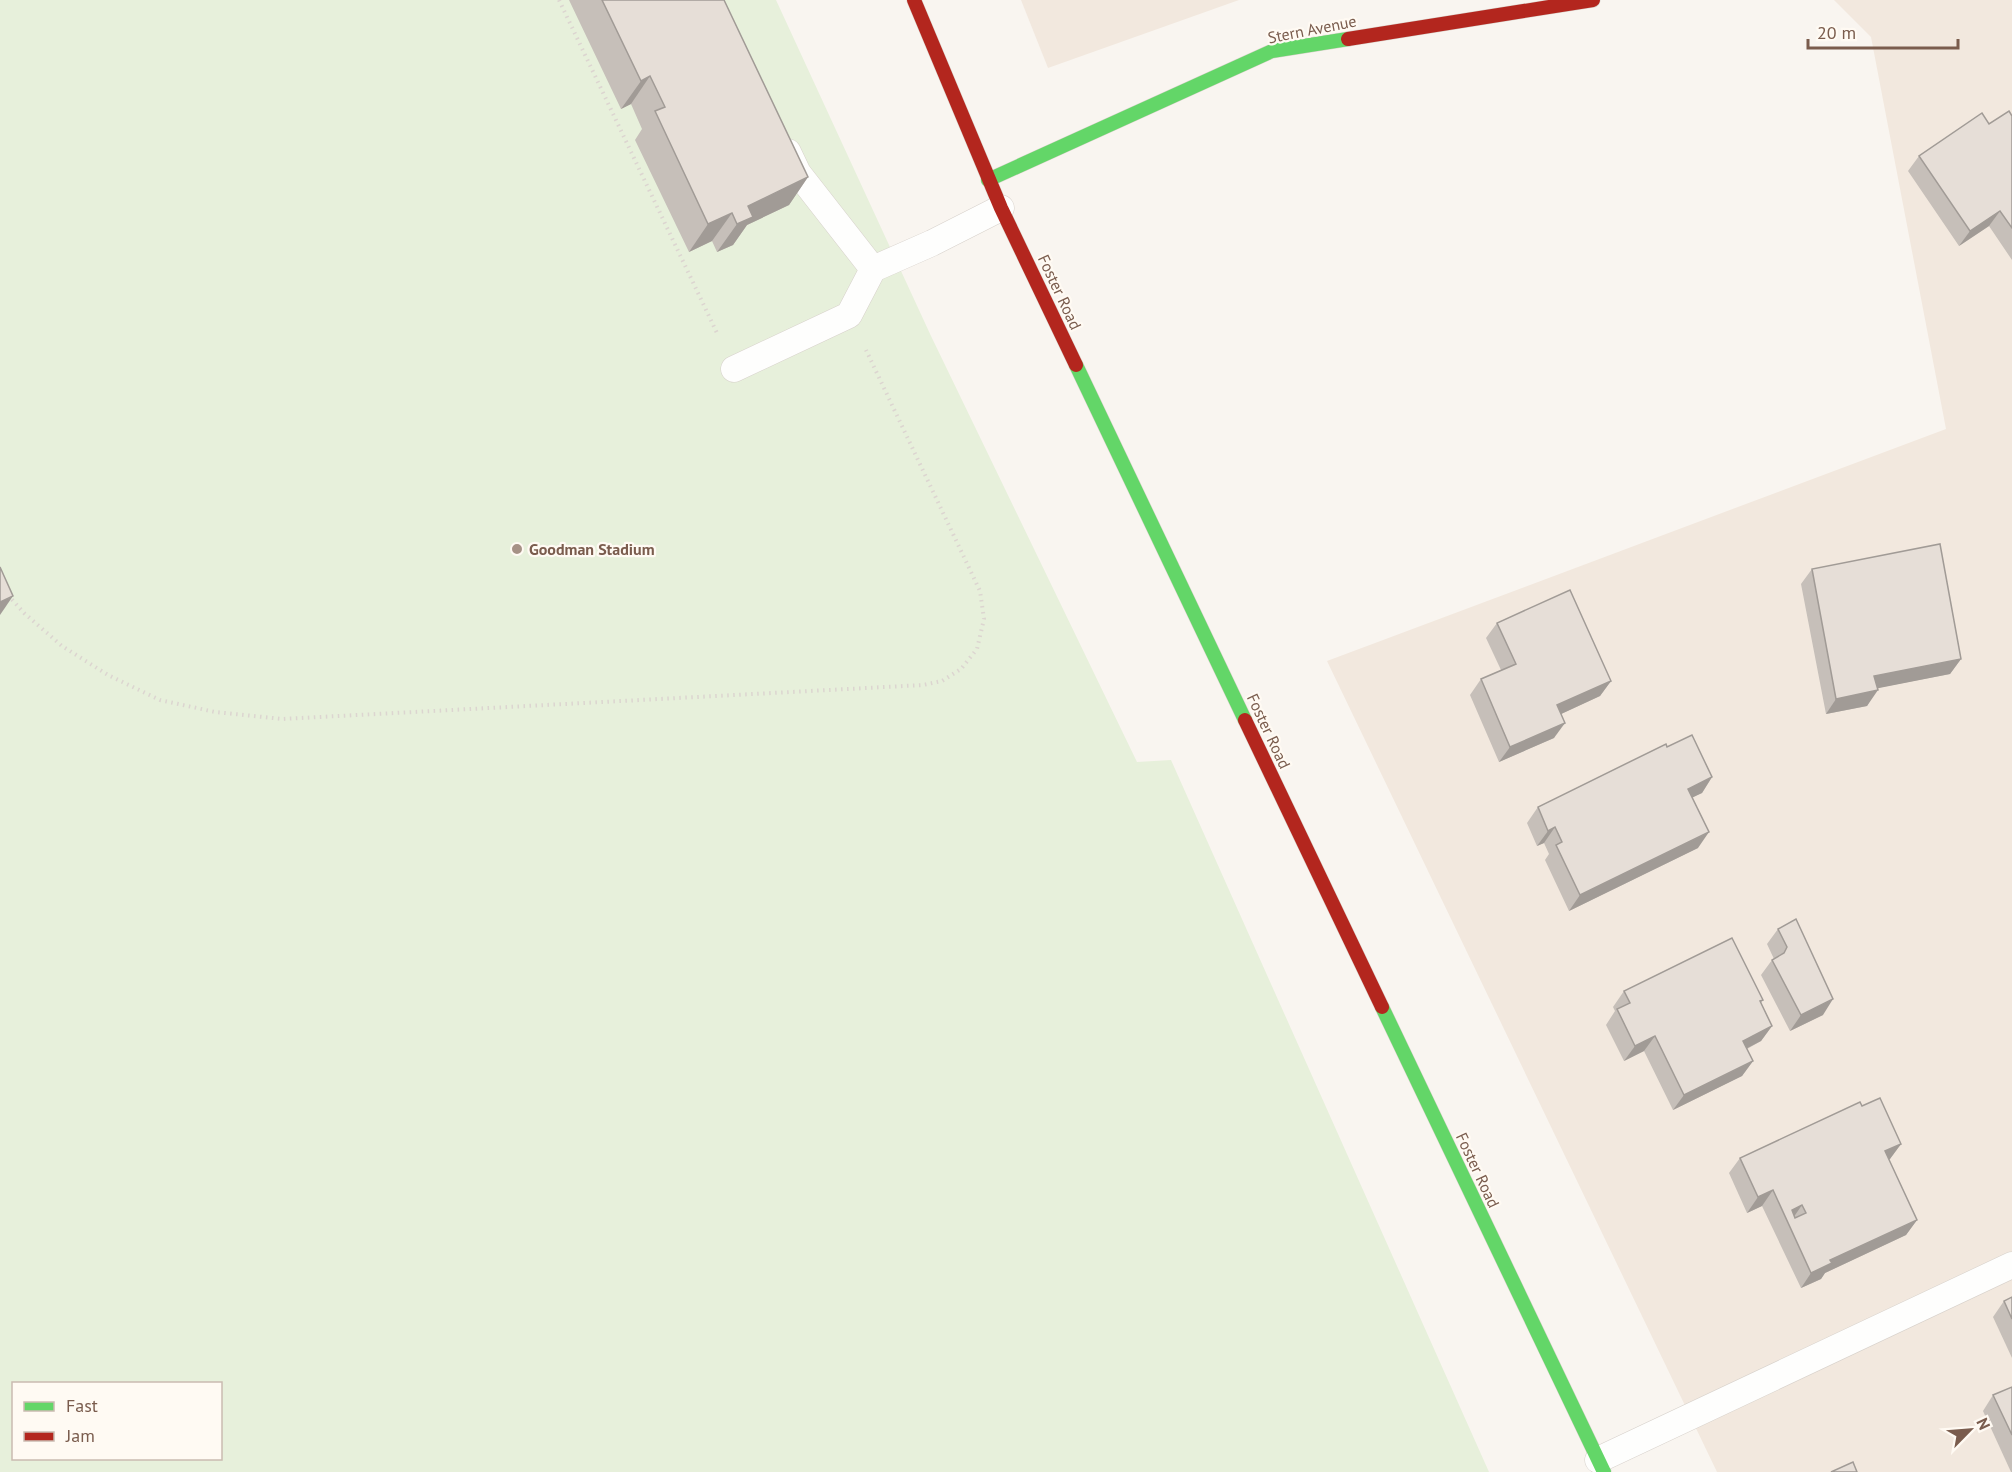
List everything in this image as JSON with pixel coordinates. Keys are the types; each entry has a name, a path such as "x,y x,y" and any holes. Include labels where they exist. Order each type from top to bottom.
{"street":[{"name":"Foster Road","path":"914,0 1001,208 1601,1466"},
{"name":"Stern Avenue","path":"988,180 1272,51 1593,0"}],"lane":[{"path":"778,130 798,173 873,269"},
{"path":"734,369 849,315 873,269 932,243 1001,208"},
{"path":"1601,1466 2012,1266"}],"path":[{"path":"559,0 734,369"},
{"path":"6,592 24,613 62,646 108,675 160,700 215,712 271,718 923,685 942,681 961,669 977,649 984,619 980,591 849,315"}],"shaded area":[{"path":"1021,0 1239,0 1048,68"},
{"path":"1834,0 2012,0 2012,1472 1717,1472 1327,661 1946,429 1871,37"}],"green space":[{"path":"0,0 776,0 931,336 1137,762 1171,760 1489,1472 0,1472"}],"building":[{"path":"602,0 724,0 808,177 748,206 753,217 737,224 732,213 708,224 655,111 665,107 650,76 641,81"},
{"path":"2009,111 2012,116 2012,228 2000,211 1970,231 1919,156 1982,113 1989,124"},
{"path":"1940,544 1961,659 1874,676 1878,690 1836,699 1812,569"},
{"path":"0,567 13,596 0,602"},
{"path":"1570,590 1611,681 1557,705 1565,723 1510,747 1481,679 1516,664 1497,623"},
{"path":"1692,735 1712,777 1688,789 1709,832 1580,895 1556,845 1562,842 1555,827 1548,831 1538,807 1666,744 1667,747"},
{"path":"1796,919 1833,999 1801,1015 1772,960 1784,953 1787,947 1778,929"},
{"path":"1732,938 1763,1000 1760,1001 1772,1026 1743,1041 1753,1061 1684,1095 1655,1036 1635,1046 1617,1009 1630,1003 1624,991"},
{"path":"1880,1098 1901,1144 1885,1151 1917,1220 1830,1260 1832,1263 1811,1273 1773,1190 1758,1197 1740,1158 1860,1102 1862,1106","holes":["1802,1205 1806,1213 1795,1218 1792,1210"]},
{"path":"2012,1297 2012,1319 2004,1301"},
{"path":"2012,1387 2012,1435 1993,1395"},
{"path":"1853,1462 1857,1472 1831,1472"}],"traffic: fast":[{"path":"988,180 1272,51 1348,39"},
{"path":"1076,365 1245,720"},
{"path":"1382,1007 1604,1472"}],"traffic: jam":[{"path":"914,0 1001,208 1076,365"},
{"path":"1348,39 1593,0"},
{"path":"1245,720 1382,1007"}],"place":[{"name":"Goodman Stadium","path":"517,549"}]}
